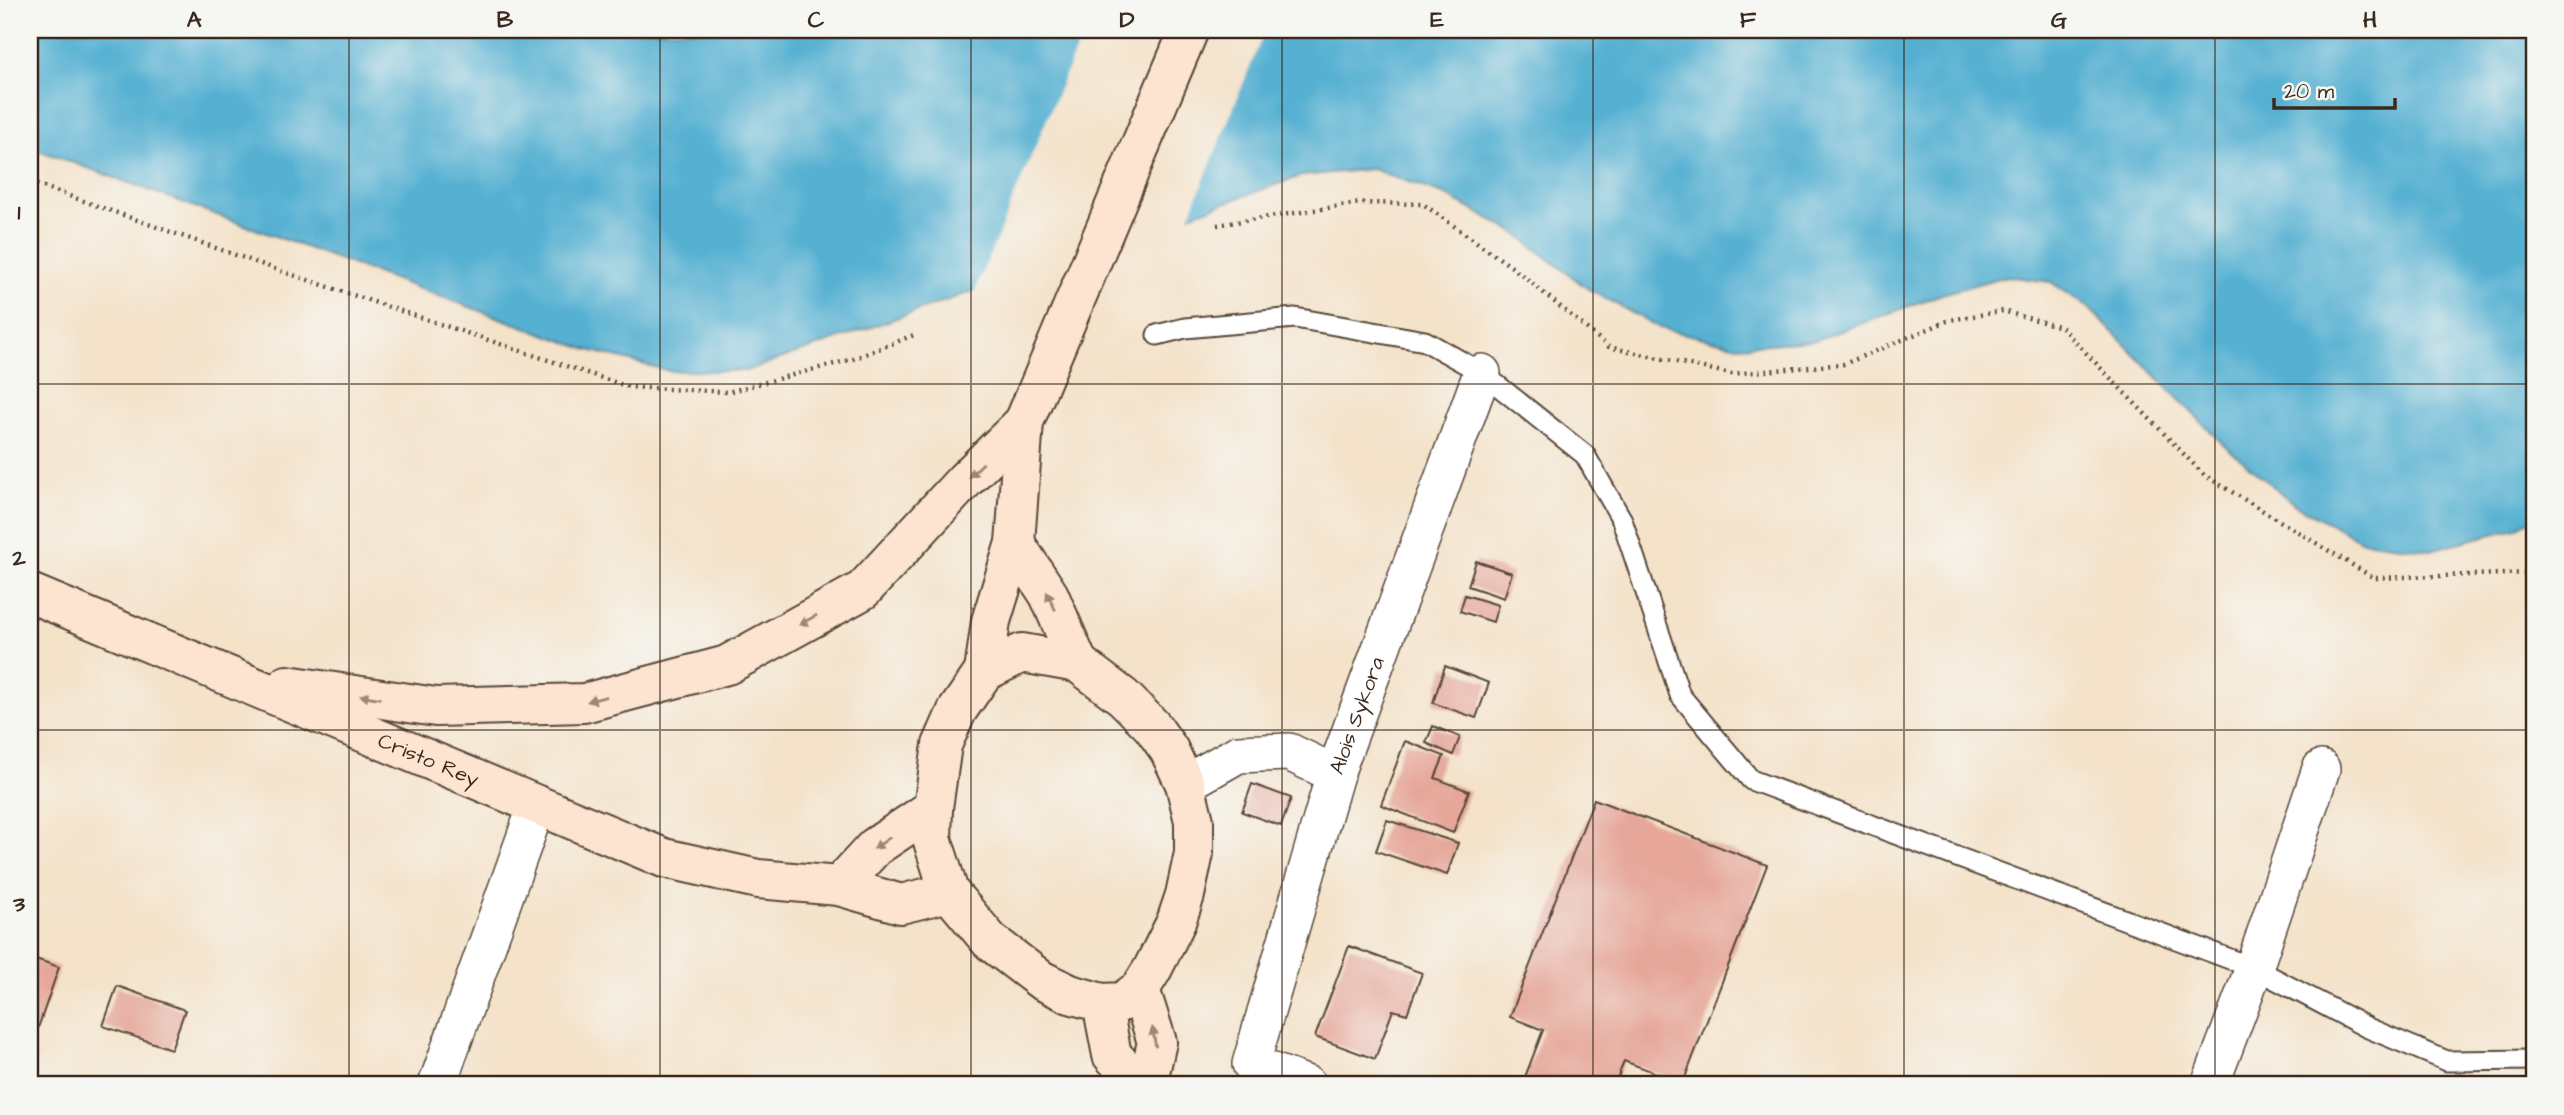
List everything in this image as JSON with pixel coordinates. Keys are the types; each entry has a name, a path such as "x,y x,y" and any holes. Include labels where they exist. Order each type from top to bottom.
{"street":[{"path":"984,672 1022,653 1078,663 1123,697 1152,726 1169,750 1185,784 1195,821 1194,853 1185,895 1164,948 1140,989 1122,1002 1102,1003 1070,994 1041,980 990,941 949,892 932,838 933,808 943,745 957,711 984,672 991,621 1015,543 1024,422 1072,314 1189,30"},
{"name":"Alois Sykora","path":"1308,1085 1251,1063 1335,774 1482,373"},
{"path":"233,677 436,707 584,703 727,665 863,590 965,480 1024,422"},
{"path":"1015,543 1049,595 1078,663"},
{"name":"Cristo Rey","path":"30,593 664,858 758,879 839,886 901,904 949,892"},
{"path":"1185,784 1238,754 1289,752 1335,774"},
{"path":"2210,1085 2254,968 2321,769"},
{"path":"437,1085 537,804"},
{"path":"839,886 875,847 933,808"},
{"path":"1140,989 1157,1042 1147,1085"},
{"path":"1102,1003 1112,1055 1140,1085"}],"lane":[{"path":"1157,335 1185,328 1294,318 1425,341 1482,373 1585,454 1622,520 1680,695 1751,780 2254,968 2368,1028 2447,1061 2534,1060"}],"path":[{"path":"30,182 275,269 629,387 728,392 853,359 914,335"},
{"path":"1217,225 1360,203 1423,205 1516,270 1609,346 1731,374 1844,364 1950,320 2003,311 2061,327 2204,475 2374,578 2534,573"}],"water":[{"path":"30,30 2534,30 2534,518 2516,528 2430,550 2363,541 2295,505 2223,444 2089,308 2051,282 2006,276 1942,294 1813,341 1738,346 1660,328 1588,289 1514,232 1443,194 1372,169 1301,176 746,371 669,371 585,349 30,147"}],"pier":[{"path":"1084,30 1265,30 1188,219 973,295"}],"building":[{"path":"1476,561 1512,573 1504,598 1468,586"},
{"path":"1465,595 1498,605 1493,622 1460,611"},
{"path":"1445,666 1489,683 1476,718 1433,703"},
{"path":"1433,726 1460,737 1453,755 1426,743"},
{"path":"1405,741 1444,756 1435,778 1469,791 1453,833 1381,805"},
{"path":"1252,784 1291,798 1281,826 1242,812"},
{"path":"1594,799 1767,865 1683,1083 1624,1061 1615,1085 1522,1085 1543,1030 1510,1017"},
{"path":"1387,820 1458,843 1447,875 1376,851"},
{"path":"1349,946 1422,973 1407,1014 1393,1010 1375,1059 1315,1037"},
{"path":"30,957 59,967 38,1028 30,1025"},
{"path":"117,986 185,1010 171,1049 103,1026"},
{"path":"30,1053 37,1055 30,1076"}]}
